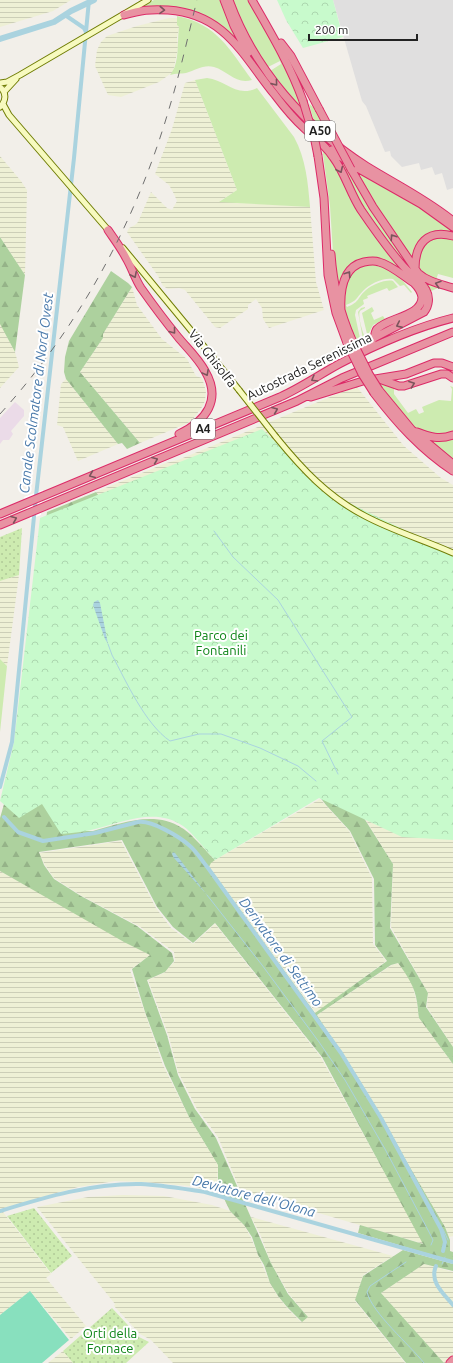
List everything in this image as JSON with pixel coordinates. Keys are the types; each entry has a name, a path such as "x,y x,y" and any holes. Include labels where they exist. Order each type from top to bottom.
{"highway":[{"path":"224,0 239,37 264,81"},
{"name":"A50","path":"229,0 244,33 264,68 302,114 321,132 346,152 366,166 428,203 453,221"},
{"name":"A50","path":"252,0 290,69 303,100 318,156 324,198 328,275 336,313 362,374 377,392 392,417 407,433 430,454 453,471"},
{"path":"124,15 146,9 178,11 208,20 228,36 241,50 264,81 295,118 334,158 355,200 367,219 402,265 423,285 428,294 429,300 427,307 421,314 386,330 374,338 360,354"},
{"path":"265,22 291,56 373,207 415,269 423,278 453,288"},
{"path":"317,139 352,165 421,204 453,227"},
{"path":"324,198 330,230 333,272 349,342"},
{"path":"108,230 126,258 140,287 204,370 210,381 212,393 212,400 207,413 194,426 160,441 112,466"},
{"path":"415,269 417,250 424,240 438,235 453,236"},
{"path":"341,311 341,293 345,278 350,270 361,263 379,261 416,286 421,293 422,299 416,308 412,312 381,326 376,331 374,338"},
{"name":"Autostrada Serenissima","path":"0,514 286,394 360,354 418,328 453,318"},
{"name":"Autostrada Serenissima","path":"0,525 297,401 342,378 453,332"},
{"path":"297,401 375,378 406,374 434,363 442,362 453,367"},
{"path":"375,378 399,386 404,386 438,374 447,374 453,378"},
{"path":"377,392 412,430 453,464"},
{"path":"412,430 432,438 453,435"},
{"path":"450,1363 453,1360"}],"street":[{"path":"0,83 7,82 20,75 148,0"},
{"path":"4,92 20,75"},
{"path":"0,87 4,92 5,100 2,105"},
{"name":"Via Ghisolfa","path":"2,105 108,230 194,334 276,437 312,479 346,506 374,521 453,553"},
{"name":"Via Ghisolfa","path":"0,111 9,115"}],"shaded area":[{"path":"333,0 453,0 453,188 447,190 442,173 435,175 432,167 421,170 419,163 402,167 391,156 390,151 385,152 366,106 362,101"},
{"path":"15,402 24,410 24,416 11,431 13,434 9,440 3,440 0,444 0,418"}],"green space":[{"path":"0,0 71,0 53,11 0,27"},
{"path":"154,0 221,0 231,26 242,48 212,20 142,7"},
{"path":"233,0 248,0 285,67 302,109 270,71 281,64 280,61 268,67 248,35"},
{"path":"277,0 333,0 343,37 303,48 286,20"},
{"path":"177,16 191,20 213,32 229,49 252,80 241,81 219,69 210,66 186,73 170,75 175,65 178,52 179,27 177,25"},
{"path":"169,18 177,18 177,25 179,27 177,38 178,46 173,72 159,82 121,97 108,95 95,66 97,50 101,42 107,36 137,26"},
{"path":"207,78 214,79 237,90 250,91 257,88 294,137 298,145 306,171 310,207 219,202 237,190 195,80"},
{"path":"195,80 237,190 220,201 310,207 316,282 324,310 269,328 263,319 262,308 256,299 248,305 248,309 220,328 215,327 185,290 179,288 168,289 163,286 158,276 127,232 129,228 138,222 151,192 167,208 172,210 177,201 169,185 155,174 172,129 185,83"},
{"path":"309,104 318,110 330,134 314,121"},
{"path":"322,147 332,158 349,192 427,299 422,309 425,297 388,264 358,262 339,290 334,268 330,206"},
{"path":"0,156 27,190 25,275 0,237"},
{"path":"339,159 346,164 423,281 438,288 429,292 412,274 365,213"},
{"path":"353,168 404,196 453,229 453,234 435,233 413,260 395,236"},
{"path":"0,237 25,275 15,352 0,324"},
{"path":"435,237 453,238 453,278 438,274 436,280 424,274 419,268 418,260 421,247"},
{"path":"369,263 385,266 403,281 412,292 411,293 404,285 400,286 393,279 385,279 369,286 354,301 346,305 347,307 356,302 366,290 379,283 393,281 398,287 389,291 387,288 367,296 368,298 363,300 364,304 356,310 355,315 361,343 358,349 343,307 345,286 353,269"},
{"path":"111,271 132,287 103,334 103,338 80,372 140,443 127,449 122,443 118,444 66,379 64,372 65,357 69,341"},
{"path":"132,287 137,305 162,339 187,359 196,376 202,378 206,391 205,401 202,407 188,423 140,443 80,372 103,338 103,334"},
{"path":"365,307 359,314 361,326 367,341 364,345 358,312 361,308"},
{"path":"372,307 374,311 371,313 374,320 383,316 385,319 373,325 367,334 362,313"},
{"path":"0,323 15,352 19,367 0,388"},
{"path":"66,379 118,444 78,461 63,427 57,425 61,384"},
{"path":"380,382 394,388 394,394 408,413 416,409 419,414 424,412 422,407 439,400 451,401 452,389 450,386 453,387 453,433 442,436 418,430 377,383"},
{"path":"357,387 404,446 441,478 453,485 453,718 143,556 96,492"},
{"name":"Parco dei Fontanili","path":"262,429 327,492 453,554 453,840 402,837 319,798 215,860 183,826 173,820 162,817 139,818 91,830 61,834 42,804 19,818 0,801 14,742 40,518"},
{"path":"422,436 453,437 453,462"},
{"path":"96,492 143,556 357,807 393,864 390,928 428,993 426,1007 453,1047 453,1064 419,1018 414,991 398,963 391,965 317,1015 382,1117 445,1227 450,1240 450,1251 453,1252 453,1261 358,1233 360,1225 423,1244 322,1057 215,923 193,943 173,927 157,907 122,840 39,852 44,865 54,879 81,896 137,926 172,953 174,961 165,972 147,980 167,1035 178,1075 195,1109 216,1138 271,1263 288,1294 308,1317 302,1322 278,1296 270,1283 252,1237 244,1225 230,1211 218,1186 218,1165 189,1117 165,1066 145,1012 132,969 150,955 124,942 0,871 0,818 15,766 87,831 93,831 126,822 149,819 172,823 186,830 215,860 209,867 315,1013 387,961 375,945 374,879 350,831 311,786 43,549 47,512"},
{"path":"22,528 19,575 0,581 0,537"},
{"path":"19,575 7,666 0,659 0,581"},
{"path":"0,659 7,666 0,732"},
{"path":"320,799 349,831 372,878 373,944 386,961 316,1013 209,867 211,862"},
{"path":"359,809 453,814 453,1047 427,1007 428,993 391,927 393,864"},
{"path":"121,841 156,908 171,928 193,944 215,924 320,1056 424,1244 240,1190 218,1137 197,1109 178,1072 169,1037 148,980 164,973 175,961 174,952 139,926 82,896 54,878 39,853"},
{"path":"0,871 150,955 130,970 163,1065 189,1117 218,1165 217,1191 190,1186 115,1181 78,1187 0,1209"},
{"path":"398,963 411,980 419,1018 453,1064 453,1236 449,1237 445,1227 382,1117 317,1015 392,965"},
{"path":"123,1195 164,1196 212,1205 230,1211 244,1225 270,1283 277,1295 301,1322 308,1317 289,1294 271,1263 260,1234 251,1217 393,1256 363,1275 355,1301 405,1363 173,1363 151,1340 140,1334 114,1306 115,1304 37,1207 88,1197"},
{"path":"34,1208 72,1256 51,1273 7,1216"},
{"path":"3,1212 51,1274 46,1278 86,1326 71,1339 30,1291 0,1315 0,1213"},
{"path":"403,1250 453,1264 453,1271 424,1264 381,1293 444,1363 406,1363 355,1300 363,1276"},
{"path":"424,1264 453,1272 453,1355 447,1363 444,1363 381,1293"},
{"path":"30,1291 69,1340 42,1363 0,1363 0,1315"},
{"name":"Orti della Fornace","path":"112,1308 139,1337 149,1342 126,1363 73,1363 63,1351"},
{"path":"63,1351 73,1363 48,1363"}],"water":[{"path":"98,600 100,603 108,644 93,605 94,602"},
{"path":"173,852 207,895 174,858 172,854"}],"pier":[{"path":"43,490 41,515 30,519 24,497"}],"waterway":[{"name":"Canale Scolmatore di Nord Ovest","path":"0,787 12,742 36,496 74,158 89,0"},
{"path":"0,39 54,22 71,11 94,0"},
{"path":"65,15 84,28 86,32"},
{"path":"214,531 233,557 278,600 352,717 322,741 338,774"},
{"path":"108,644 123,677 144,713 152,724 170,741 199,734 221,734 260,748 298,766 316,781"},
{"name":"Derivatore di Settimo","path":"4,817 18,832 43,841 95,833 138,822 144,822 166,830 193,848 341,1053 381,1118 441,1229 445,1242 443,1251"},
{"path":"207,895 262,965 345,1080 385,1149 429,1232 433,1240 431,1245"},
{"name":"Deviatore dell'Olona","path":"0,1211 52,1196 87,1188 123,1184 157,1185 205,1192 453,1262"},
{"name":"Derivatore di Settimo","path":"441,1229 443,1229 448,1240"},
{"name":"Deviatore dell'Olona","path":"442,1264 445,1257"},
{"path":"406,1262 370,1286 367,1292 376,1309 392,1329 424,1363"},
{"name":"Derivatore di Settimo","path":"436,1266 434,1277 438,1287 453,1305"}],"railway":[{"path":"0,414 29,381 55,346 102,271 122,232 156,151 177,82 197,0"}]}
